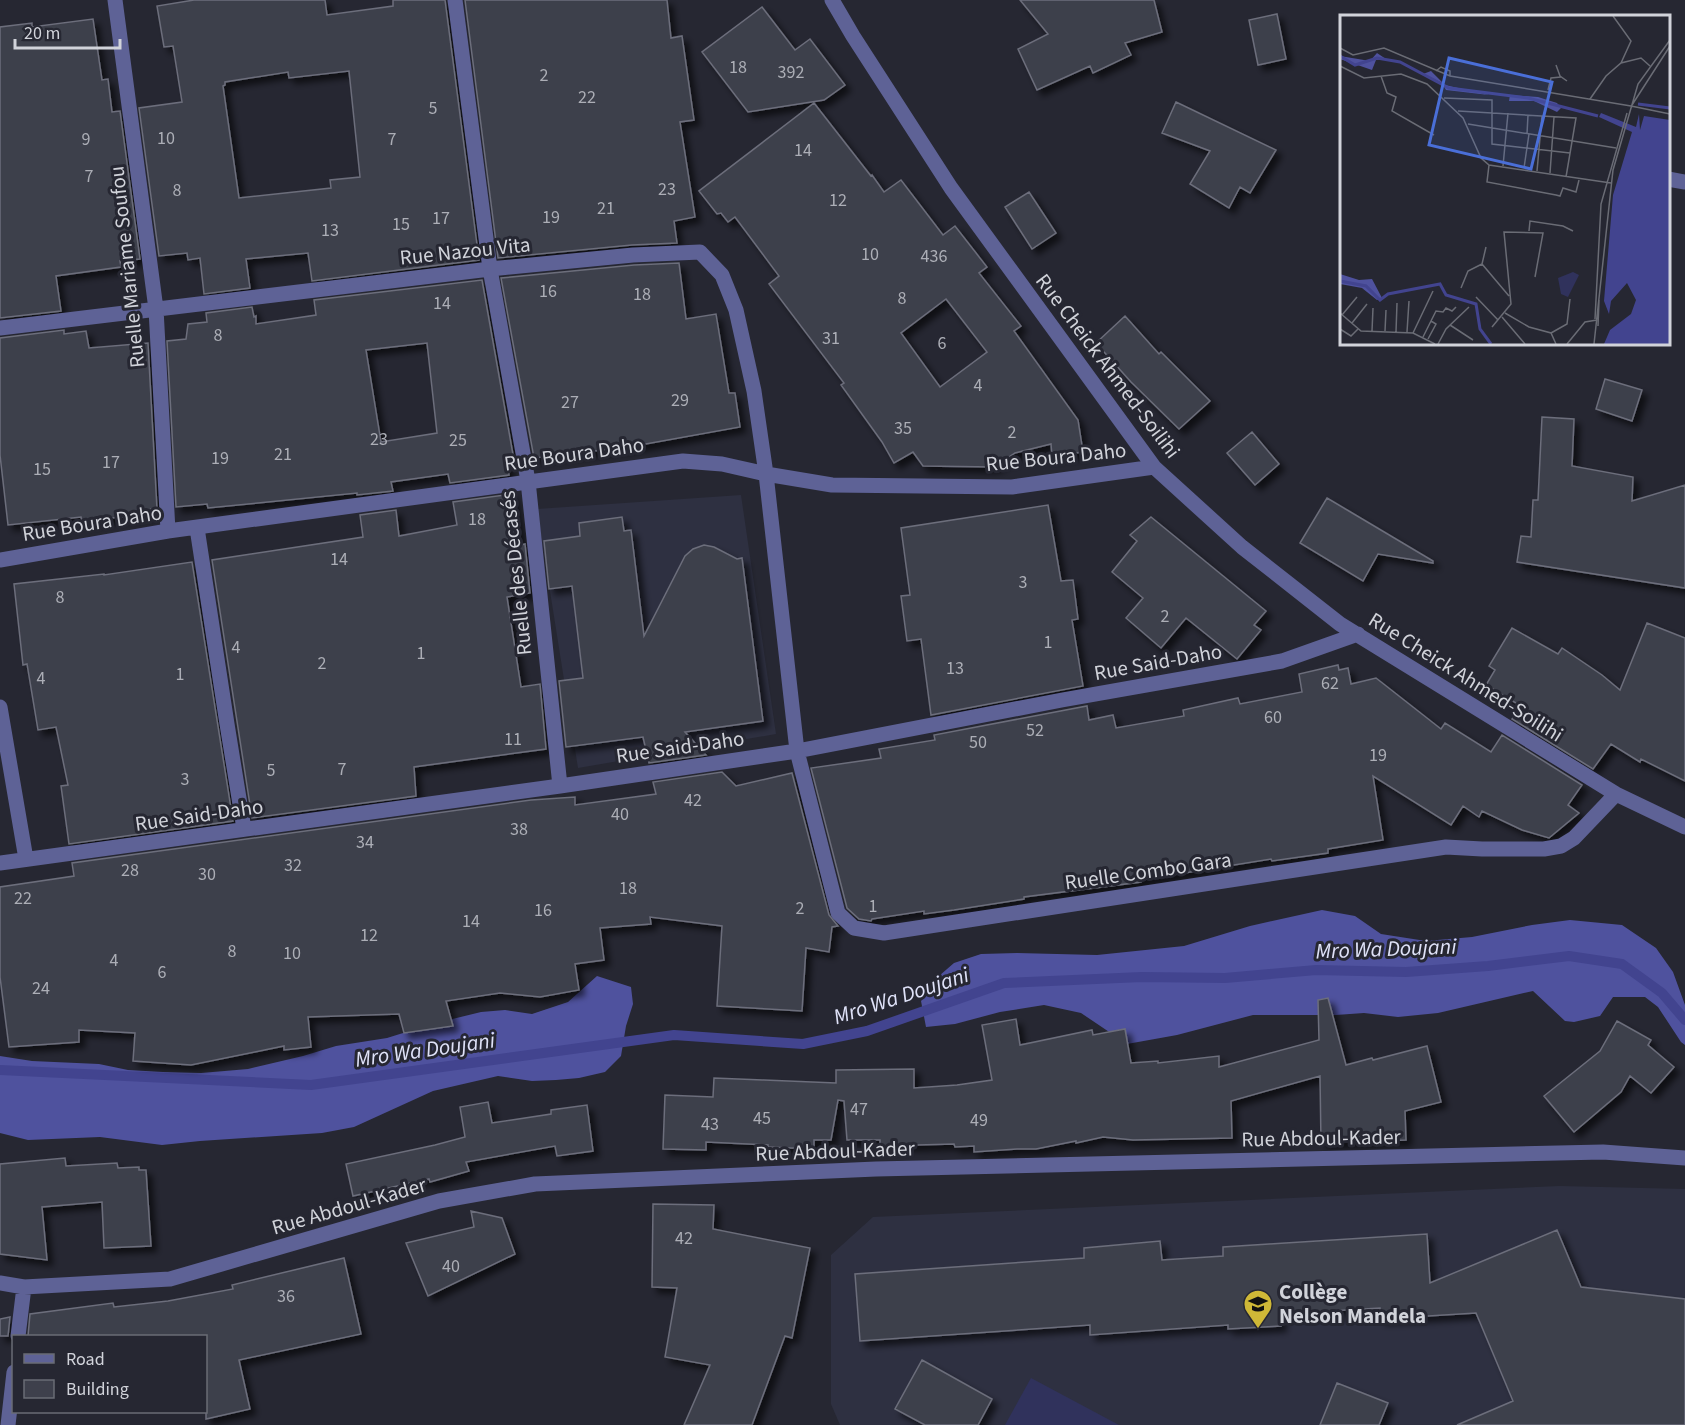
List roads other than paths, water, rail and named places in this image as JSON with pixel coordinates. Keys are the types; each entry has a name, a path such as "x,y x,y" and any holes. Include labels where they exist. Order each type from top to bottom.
{"street":[{"name":"Ruelle Mariame Soufou","path":"115,0 156,309 168,531"},
{"name":"Ruelle des Décasés","path":"455,0 490,269 528,481 560,786"},
{"name":"Rue Cheick Ahmed-Soilihi","path":"832,0 951,188 1154,467 1242,547 1340,624 1616,794 1685,827"},
{"path":"1670,179 1685,182"},
{"name":"Rue Nazou Vita","path":"0,328 490,269 633,255 700,252 722,275 735,310 754,391 766,474"},
{"name":"Rue Boura Daho","path":"0,560 168,531 683,461 722,464 832,485 1012,487 1154,467"},
{"name":"Ruelle Combo Gara","path":"766,474 797,751 838,913 854,928 884,933 1446,848 1544,849 1561,846 1574,838 1616,794"},
{"path":"197,528 244,829"},
{"name":"Rue Said-Daho","path":"0,863 797,751 1051,702 1282,661 1358,634"},
{"path":"0,707 26,859"},
{"name":"Rue Abdoul-Kader","path":"0,1283 24,1287 170,1279 439,1202 535,1184 876,1169 1603,1152 1685,1158"},
{"path":"18,1335 24,1287"},
{"path":"8,1425 12,1390"}],"waterway":[{"name":"Mro Wa Doujani","path":"0,1070 311,1085 674,1035 803,1044 867,1031 1004,983 1142,977 1225,978 1316,970 1406,972 1488,966 1569,956 1622,964 1662,993 1685,1020"}],"place":[{"name":"Collège Nelson Mandela","path":"1258,1330"}]}
